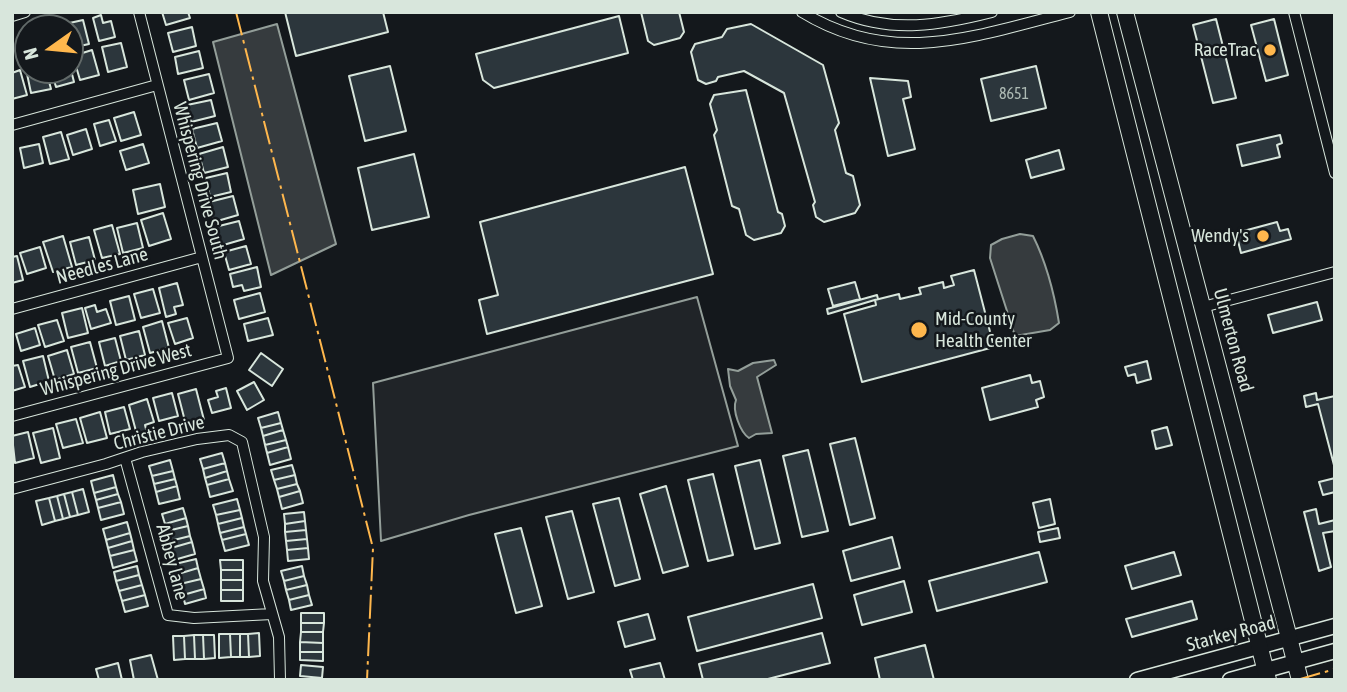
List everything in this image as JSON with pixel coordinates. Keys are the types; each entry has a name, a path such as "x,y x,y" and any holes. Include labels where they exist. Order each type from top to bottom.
{"main road":[{"path":"1099,12 1267,675"},
{"name":"Ulmerton Road","path":"1125,12 1300,680"},
{"name":"Starkey Road","path":"1137,680 1335,626"},
{"path":"1230,680 1267,675 1295,662 1335,651"}],"street":[{"path":"12,16 25,12"},
{"name":"Whispering Drive South","path":"139,12 228,358"},
{"path":"802,12 816,21 856,36 900,44 954,41 1070,12"},
{"path":"841,12 870,23 896,26 947,24 992,12"},
{"path":"1294,12 1335,173"},
{"path":"12,124 157,85"},
{"name":"Needles Lane","path":"12,309 202,257"},
{"path":"1203,307 1335,272"},
{"name":"Whispering Drive West","path":"12,416 228,358"},
{"name":"Christie Drive","path":"12,489 197,439 229,435 242,442 264,537 263,582 279,637 280,680"},
{"name":"Abbey lane","path":"125,458 168,615 194,618 272,614"}],"shaded area":[{"path":"277,24 336,244 271,275 213,42"},
{"path":"1020,234 1033,236 1038,247 1049,278 1059,323 1050,330 1015,336 990,258 991,245"},
{"path":"697,297 738,446 469,515 381,541 373,383"},
{"path":"774,360 776,365 757,377 772,433 756,434 749,438 738,421 728,369 738,371 753,363"}],"building":[{"path":"162,12 188,12 190,18 166,25"},
{"path":"285,12 383,12 388,32 296,56"},
{"path":"641,12 679,12 684,32 680,38 654,45 648,41"},
{"path":"101,15 103,23 111,21 115,37 99,41 93,18"},
{"path":"619,16 628,53 494,88 483,80 476,54"},
{"path":"1216,19 1236,98 1213,103 1193,25"},
{"name":"RaceTrac","path":"1274,19 1288,75 1266,81 1251,25"},
{"path":"84,24 89,44 84,45"},
{"path":"751,24 823,65 839,123 835,130 846,173 853,176 860,205 855,213 824,222 816,217 813,205 815,202 784,93 744,71 718,77 716,81 706,84 698,80 691,52 695,44 722,37 727,29"},
{"path":"192,27 196,46 173,52 168,33"},
{"path":"121,43 127,67 108,72 102,47"},
{"path":"92,50 99,75 84,79 84,53"},
{"path":"199,51 203,68 178,74 175,57"},
{"path":"390,66 406,131 365,141 349,76"},
{"path":"1036,66 1046,108 991,121 981,79"},
{"path":"14,72 14,84 24,84 27,95 12,99"},
{"path":"209,74 214,93 189,100 184,80"},
{"path":"870,78 908,81 911,97 903,99 915,149 888,156"},
{"path":"29,84 50,84 51,89 31,93"},
{"path":"746,90 778,212 782,214 785,226 781,233 754,240 746,235 739,209 732,206 714,135 717,130 710,104 714,95"},
{"path":"211,100 215,116 191,122 187,105"},
{"path":"134,112 141,135 121,141 114,118"},
{"path":"109,120 116,141 100,146 94,124"},
{"path":"217,123 222,141 197,148 192,129"},
{"path":"86,129 92,149 73,155 67,135"},
{"path":"61,132 69,159 50,164 43,137"},
{"path":"1280,135 1282,143 1277,145 1280,157 1242,166 1237,145"},
{"path":"39,144 43,163 24,168 20,148"},
{"path":"143,144 149,163 126,170 120,151"},
{"path":"223,147 228,167 204,173 199,154"},
{"path":"1059,150 1064,169 1031,178 1026,160"},
{"path":"414,154 429,217 372,230 358,168"},
{"path":"685,167 713,274 487,334 479,300 498,295 480,222"},
{"path":"227,173 231,192 210,197 206,178"},
{"path":"160,184 165,207 138,214 133,190"},
{"path":"233,196 238,215 214,222 209,202"},
{"path":"163,213 171,239 149,246 141,220"},
{"path":"239,221 244,239 220,246 215,227"},
{"name":"Wendy's","path":"1277,222 1280,231 1288,229 1291,239 1241,253 1236,233"},
{"path":"137,223 143,248 123,253 117,228"},
{"path":"112,225 120,254 102,258 94,230"},
{"path":"63,236 72,267 53,272 43,242"},
{"path":"89,237 95,260 76,265 70,242"},
{"path":"246,246 251,264 229,270 224,252"},
{"path":"40,247 46,268 27,274 20,253"},
{"path":"17,256 23,280 12,283 12,257"},
{"path":"257,267 261,287 244,291 242,285 233,287 230,274"},
{"name":"Mid-County Health Center","path":"974,270 994,347 862,382 844,314 876,305 875,300 899,294 900,299 921,294 919,288 943,282 944,288 954,285 951,276"},
{"path":"855,282 860,299 833,306 828,289"},
{"path":"177,283 183,305 174,307 176,314 166,317 159,288"},
{"path":"153,289 160,313 141,318 134,294"},
{"path":"260,293 265,312 239,319 234,300"},
{"path":"877,295 878,299 828,314 827,309"},
{"path":"129,296 135,320 116,325 110,301"},
{"path":"1317,302 1322,320 1273,333 1268,315"},
{"path":"95,305 97,312 106,309 111,323 91,329 85,308"},
{"path":"82,308 88,333 68,338 62,313"},
{"path":"187,318 193,338 175,344 168,323"},
{"path":"268,318 273,335 248,341 244,324"},
{"path":"57,320 64,341 45,347 38,325"},
{"path":"162,321 169,348 150,353 143,327"},
{"path":"35,328 40,345 21,351 16,334"},
{"path":"139,331 145,355 126,360 120,336"},
{"path":"115,338 121,361 105,366 99,342"},
{"path":"90,342 97,368 78,373 71,347"},
{"path":"67,350 74,374 55,380 48,356"},
{"path":"261,353 283,369 272,386 249,370"},
{"path":"43,356 49,381 30,387 23,361"},
{"path":"1147,361 1151,379 1137,383 1135,374 1128,376 1125,367"},
{"path":"18,365 25,387 12,391 12,366"},
{"path":"1030,375 1032,383 1040,381 1044,397 1036,400 1038,407 990,420 982,388"},
{"path":"254,382 264,400 247,410 237,391"},
{"path":"226,388 231,408 212,413 208,400 218,397 216,391"},
{"path":"196,389 204,420 186,425 178,394"},
{"path":"172,393 178,416 159,421 153,398"},
{"path":"1316,393 1317,400 1335,396 1335,469 1318,404 1306,407 1304,396"},
{"path":"147,399 154,422 145,425 147,433 137,435 129,405"},
{"path":"124,407 130,429 110,434 105,412"},
{"path":"100,412 107,438 87,443 80,418"},
{"path":"278,412 281,423 261,428 258,418"},
{"path":"76,419 83,443 63,448 56,424"},
{"path":"281,423 283,430 263,436 261,428"},
{"path":"1167,427 1172,445 1156,449 1152,431"},
{"path":"53,428 60,458 41,463 33,433"},
{"path":"283,430 286,440 265,445 263,436"},
{"path":"28,432 34,458 15,463 12,436"},
{"path":"855,438 875,518 850,525 830,444"},
{"path":"286,440 288,447 267,453 265,445"},
{"path":"288,447 291,459 270,465 267,453"},
{"path":"808,450 828,531 802,537 783,456"},
{"path":"222,453 225,463 203,469 200,459"},
{"path":"170,460 173,471 152,476 149,466"},
{"path":"760,460 780,543 755,549 735,466"},
{"path":"225,463 227,471 205,478 203,469"},
{"path":"292,465 295,475 274,480 271,470"},
{"path":"173,471 175,479 154,484 152,476"},
{"path":"227,471 229,479 207,485 205,478"},
{"path":"713,474 733,555 708,561 688,480"},
{"path":"113,475 116,487 94,493 91,481"},
{"path":"295,475 297,484 277,489 274,480"},
{"path":"1335,478 1335,492 1323,495 1319,482"},
{"path":"175,479 177,486 156,492 154,484"},
{"path":"229,479 233,491 210,497 207,485"},
{"path":"297,484 300,491 279,497 277,489"},
{"path":"177,486 180,499 159,504 156,492"},
{"path":"666,486 688,566 663,573 640,494"},
{"path":"116,487 118,494 96,500 94,493"},
{"path":"83,489 89,512 78,515 72,492"},
{"path":"300,491 303,503 282,509 279,497"},
{"path":"72,492 78,515 70,517 64,494"},
{"path":"64,494 70,517 63,519 57,496"},
{"path":"118,494 121,502 98,508 96,500"},
{"path":"57,496 63,519 55,521 49,498"},
{"path":"49,498 55,521 42,525 36,501"},
{"path":"619,498 640,579 615,586 593,504"},
{"path":"237,499 240,510 216,515 213,505"},
{"path":"1050,499 1055,524 1039,528 1033,503"},
{"path":"121,502 124,514 101,520 98,508"},
{"path":"183,508 186,518 165,524 162,514"},
{"path":"1316,509 1319,524 1335,520 1335,531 1323,533 1331,567 1319,571 1304,512"},
{"path":"240,510 242,518 218,524 216,515"},
{"path":"572,511 594,592 568,599 546,517"},
{"path":"304,512 305,521 285,524 284,514"},
{"path":"186,518 188,526 167,531 165,524"},
{"path":"242,518 244,527 220,533 218,524"},
{"path":"305,521 306,530 285,532 285,524"},
{"path":"127,522 130,533 106,540 103,529"},
{"path":"188,526 190,536 170,541 167,531"},
{"path":"244,527 246,534 222,540 220,533"},
{"path":"521,528 542,606 516,613 495,534"},
{"path":"1058,528 1060,538 1040,542 1038,532"},
{"path":"306,530 307,539 286,541 285,532"},
{"path":"130,533 132,541 108,548 106,540"},
{"path":"246,534 249,545 225,551 222,540"},
{"path":"190,536 192,542 171,548 170,541"},
{"path":"892,537 900,568 851,581 843,551"},
{"path":"307,539 308,548 287,550 286,541"},
{"path":"132,541 134,550 110,556 108,548"},
{"path":"192,542 195,554 174,560 171,548"},
{"path":"308,548 309,559 288,561 287,550"},
{"path":"134,550 137,561 113,568 110,556"},
{"path":"1039,552 1047,582 937,611 929,581"},
{"path":"1174,552 1181,575 1132,589 1125,566"},
{"path":"196,559 198,568 178,574 175,564"},
{"path":"220,560 243,560 243,570 221,570"},
{"path":"137,566 139,575 116,581 114,572"},
{"path":"302,566 304,576 284,581 281,571"},
{"path":"198,568 201,579 180,584 178,574"},
{"path":"221,570 243,570 243,580 221,580"},
{"path":"139,575 142,585 119,591 116,581"},
{"path":"304,576 307,585 286,590 284,581"},
{"path":"201,579 204,589 183,595 180,584"},
{"path":"221,580 243,580 243,590 221,590"},
{"path":"904,581 912,612 862,625 854,595"},
{"path":"813,584 822,618 697,651 688,617"},
{"path":"142,585 145,595 122,601 119,591"},
{"path":"307,585 309,595 289,600 286,590"},
{"path":"204,589 206,598 185,604 183,595"},
{"path":"221,590 243,590 243,601 221,601"},
{"path":"145,595 148,606 125,612 122,601"},
{"path":"309,595 312,605 291,610 289,600"},
{"path":"1192,601 1197,619 1132,637 1126,619"},
{"path":"301,613 324,613 324,623 301,623"},
{"path":"648,614 655,639 625,647 618,622"},
{"path":"301,623 324,623 323,632 301,632"},
{"path":"301,632 323,632 323,643 300,642"},
{"path":"259,633 260,656 249,657 248,634"},
{"path":"822,633 830,663 764,680 703,680 699,664"},
{"path":"219,634 230,634 231,657 219,658"},
{"path":"230,634 240,634 240,657 231,657"},
{"path":"240,634 248,634 249,657 240,657"},
{"path":"194,635 195,659 185,659 184,636"},
{"path":"194,635 203,635 204,659 195,659"},
{"path":"203,635 214,635 215,658 204,659"},
{"path":"173,636 184,636 185,659 174,660"},
{"path":"300,642 323,643 323,652 300,652"},
{"path":"925,645 934,680 880,680 875,658"},
{"path":"300,652 323,652 323,661 300,660"},
{"path":"151,655 158,680 134,680 130,660"},
{"path":"118,663 122,680 99,680 96,669"},
{"path":"660,663 665,680 633,680 630,670"},
{"path":"301,665 323,667 322,678 300,676"}],"power":[{"path":"236,12 373,548 367,680"},
{"path":"1297,680 1335,669"}],"place":[{"name":"RaceTrac","path":"1270,50"},
{"name":"Wendy's","path":"1263,236"},
{"name":"Mid-County Health Center","path":"919,330"}]}
